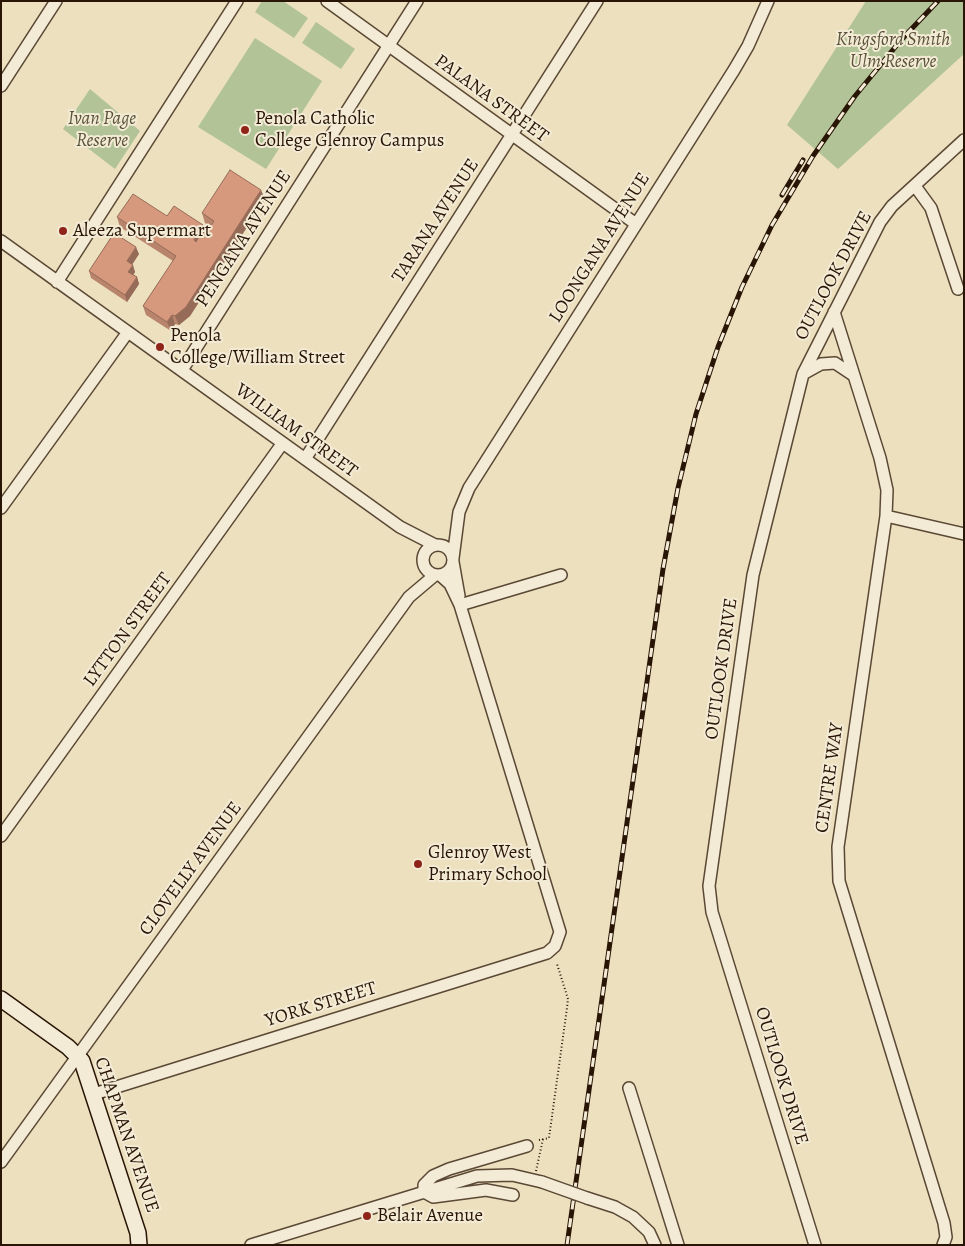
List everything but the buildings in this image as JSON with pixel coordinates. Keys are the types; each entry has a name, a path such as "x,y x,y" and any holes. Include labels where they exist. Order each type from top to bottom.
{"street":[{"path":"1,86 56,1"},
{"path":"58,282 236,1"},
{"name":"PALANA STREET","path":"327,1 636,224"},
{"name":"PENGANA AVENUE","path":"182,370 417,1"},
{"name":"TARANA AVENUE","path":"305,459 598,1"},
{"name":"LOONGANA AVENUE","path":"437,545 451,531 468,488 738,62 768,1"},
{"name":"OUTLOOK DRIVE","path":"815,1245 712,912 710,886 753,575 803,374 880,222 892,206 964,140"},
{"path":"915,186 931,208 958,289"},
{"name":"WILLIAM STREET","path":"1,241 282,444 400,526 437,545"},
{"name":"CENTRE WAY","path":"834,312 880,458 887,490 886,516 838,847 839,881 944,1222 946,1237 943,1244"},
{"path":"1,508 128,332"},
{"path":"803,374 821,364 836,363 854,376"},
{"name":"LYTTON STREET","path":"1,836 282,444"},
{"name":"LOONGANA AVENUE","path":"453,560 459,512"},
{"path":"886,516 964,534"},
{"name":"WILLIAM STREET","path":"400,526 418,545 424,561"},
{"path":"437,545 448,549 453,560 460,605 450,584 437,575 424,561 426,551 437,545"},
{"path":"437,575 448,571 453,560"},
{"name":"CLOVELLY AVENUE","path":"1,1162 409,596 424,561"},
{"name":"CLOVELLY AVENUE","path":"409,596 437,575"},
{"path":"460,605 561,575"},
{"name":"YORK STREET","path":"94,1094 547,953 555,946 560,932 460,605"},
{"name":"CHAPMAN AVENUE","path":"1,999 78,1056 86,1069 140,1241"},
{"path":"629,1088 678,1245"},
{"path":"424,1192 425,1182 433,1176 527,1146"},
{"path":"251,1245 488,1174 539,1178 569,1192 615,1206 633,1217 649,1232 655,1245"},
{"path":"424,1192 438,1198 468,1191 486,1190 513,1195"}],"path":[{"path":"539,1140 549,1138 568,999 557,964"},
{"path":"539,1178 543,1139"}],"green space":[{"path":"262,1 283,1 308,18 294,38 255,12"},
{"name":"Kingsford Smith Ulm Reserve","path":"866,1 964,1 964,54 838,169 787,125"},
{"path":"316,22 355,49 341,69 302,43"},
{"path":"255,38 322,81 266,169 198,127"},
{"name":"Ivan Page Reserve","path":"90,89 140,131 115,169 63,129"}],"railway":[{"path":"567,1245 663,569 678,488 696,414 718,347 742,287 772,225 813,156 855,96 901,40 938,1"},
{"path":"782,195 803,160"}],"place":[{"name":"Penola Catholic College Glenroy Campus","path":"245,130"},
{"name":"Aleeza Supermart","path":"63,231"},
{"name":"Penola College/William Street","path":"160,347"},
{"name":"Glenroy West Primary School","path":"418,864"},
{"name":"Belair Avenue","path":"367,1216"}]}
